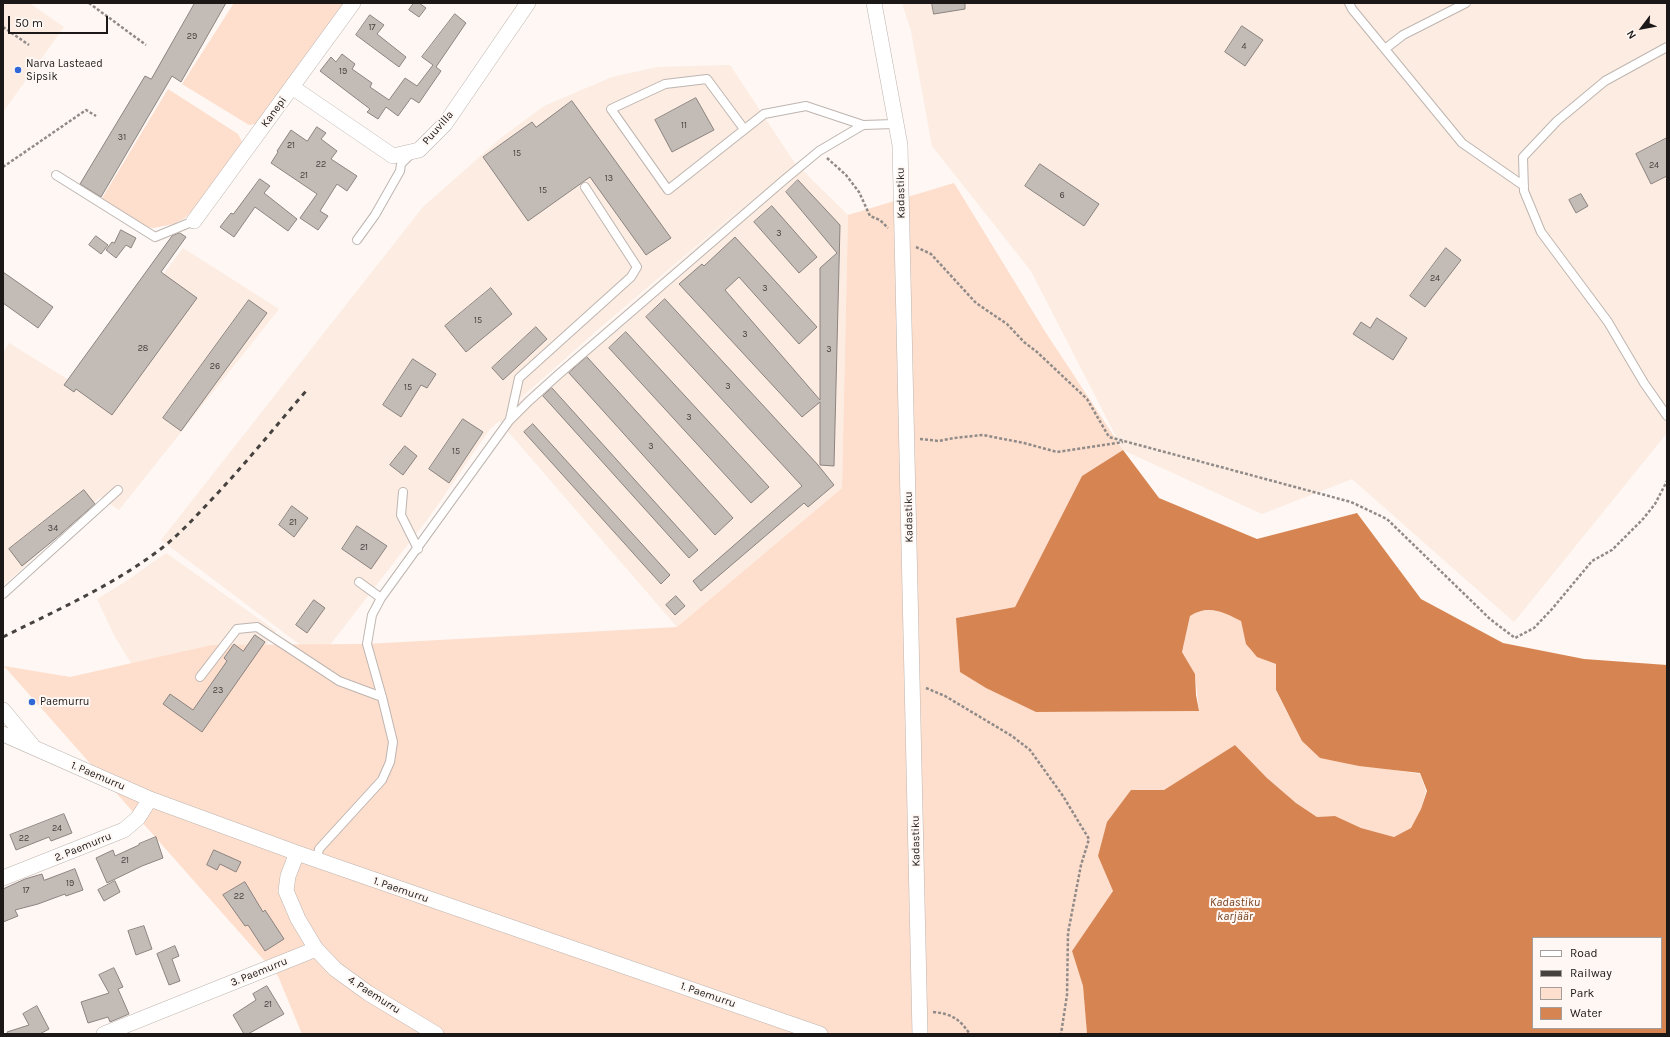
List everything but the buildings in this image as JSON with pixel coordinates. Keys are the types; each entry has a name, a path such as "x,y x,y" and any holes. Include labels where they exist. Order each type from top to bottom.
{"street":[{"name":"Kanepi","path":"194,221 353,3"},
{"name":"Puuvilla","path":"292,87 393,156 419,150 445,124 528,3"},
{"name":"Kadastiku","path":"874,3 900,145 920,1034"},
{"name":"1. Paemurru","path":"3,710 36,749 150,798 296,853 817,1033"},
{"path":"3,734 36,749"},
{"name":"2. Paemurru","path":"3,878 124,830 138,818 150,798"},
{"path":"296,853 288,876 286,891 298,919 316,949"},
{"name":"3. Paemurru","path":"104,1034 316,949"},
{"name":"4. Paemurru","path":"316,949 335,968 368,993 436,1034"},
{"path":"907,1034 910,1031 920,1010"}],"lane":[{"path":"1349,3 1352,9 1462,143 1524,186"},
{"path":"1385,49 1403,35 1466,3"},
{"path":"1667,47 1605,81 1557,121 1523,157 1524,191 1541,232 1608,322 1644,383 1667,416"},
{"path":"744,129 707,79 665,84 611,109 668,190 764,114 806,106 863,125 895,124"},
{"path":"317,860 319,849 382,780 390,762 393,742 367,644 372,615 381,598 509,421 528,401 784,180 819,151 863,125"},
{"path":"357,240 375,215 400,172 401,164 415,151"},
{"path":"56,175 155,237 194,221"},
{"path":"509,421 519,378 631,278 637,266 585,187"},
{"path":"3,594 118,490"},
{"path":"403,492 401,515 418,548"},
{"path":"359,582 381,598"},
{"path":"200,677 237,629 257,628 339,681 382,698"}],"path":[{"path":"89,3 146,45"},
{"path":"3,27 29,45"},
{"path":"3,167 86,110 96,116"},
{"path":"819,151 846,175 859,192 870,216 880,220 902,241 931,254 976,303 1006,324 1087,399 1109,437 1150,450 1352,502 1388,519 1490,619 1515,638 1534,628 1592,561 1612,550 1643,519 1655,504 1667,481"},
{"path":"907,437 939,441 983,435 1024,443 1057,452 1125,441"},
{"path":"913,683 945,696 1012,736 1030,750 1062,796 1088,839 1081,865 1068,933 1067,995 1061,1034"},
{"path":"920,1010 945,1013 960,1021 970,1034"}],"shaded area":[{"name":"Narva Lasteaed Sipsik","path":"3,3 29,3 64,27 3,112"},
{"path":"902,3 1667,3 1667,433 1514,622 1352,479 1262,514 1123,450 1031,271 932,146 911,31"},
{"path":"730,65 794,162 848,215 842,488 677,627 499,421 490,429 430,516 319,659 161,540 423,207 501,138 544,106 612,77 658,67","holes":["770,183 503,416 514,404 594,333"]},
{"path":"183,248 279,309 119,510 100,497 3,586 3,353 9,343 80,387"},
{"path":"166,553 276,631 201,735 151,696 114,635 97,599 125,582"}],"green space":[{"path":"234,3 346,3 256,124 249,125 182,84"},
{"path":"168,89 238,134 242,142 240,147 194,209 185,218 174,224 153,228 140,226 101,200"},
{"path":"954,183 1046,333 1123,450 1082,476 1015,607 956,618 1036,712 1199,711 1195,674 1182,652 1190,616 1210,610 1229,615 1241,621 1245,639 1254,654 1276,664 1276,691 1288,714 1320,758 1420,774 1426,791 1421,809 1411,828 1394,837 1361,828 1335,816 1317,817 1296,803 1267,778 1235,745 1164,790 1131,790 1098,856 1113,891 1072,951 1083,986 1087,1034 302,1034 278,976 4,666 70,677 212,645 367,644 677,627 842,488 848,215"}],"water":[{"name":"Kadastiku karjäär","path":"1123,450 1159,498 1257,539 1357,513 1421,599 1503,643 1584,659 1667,665 1667,1034 1087,1034 1083,986 1072,951 1113,891 1098,856 1107,822 1131,790 1164,790 1235,745 1267,778 1296,803 1317,817 1335,816 1361,828 1394,837 1411,828 1421,809 1427,791 1420,773 1359,766 1320,758 1302,741 1276,690 1276,664 1257,657 1246,644 1241,621 1222,612 1203,610 1190,616 1182,652 1195,674 1196,695 1199,711 1036,712 986,688 960,672 956,618 1015,607 1082,476"}],"railway":[{"path":"3,637 105,585 162,548 189,524 226,484 306,391"}],"place":[{"name":"Narva Lasteaed Sipsik","path":"18,70"},
{"name":"Paemurru","path":"32,702"}]}
